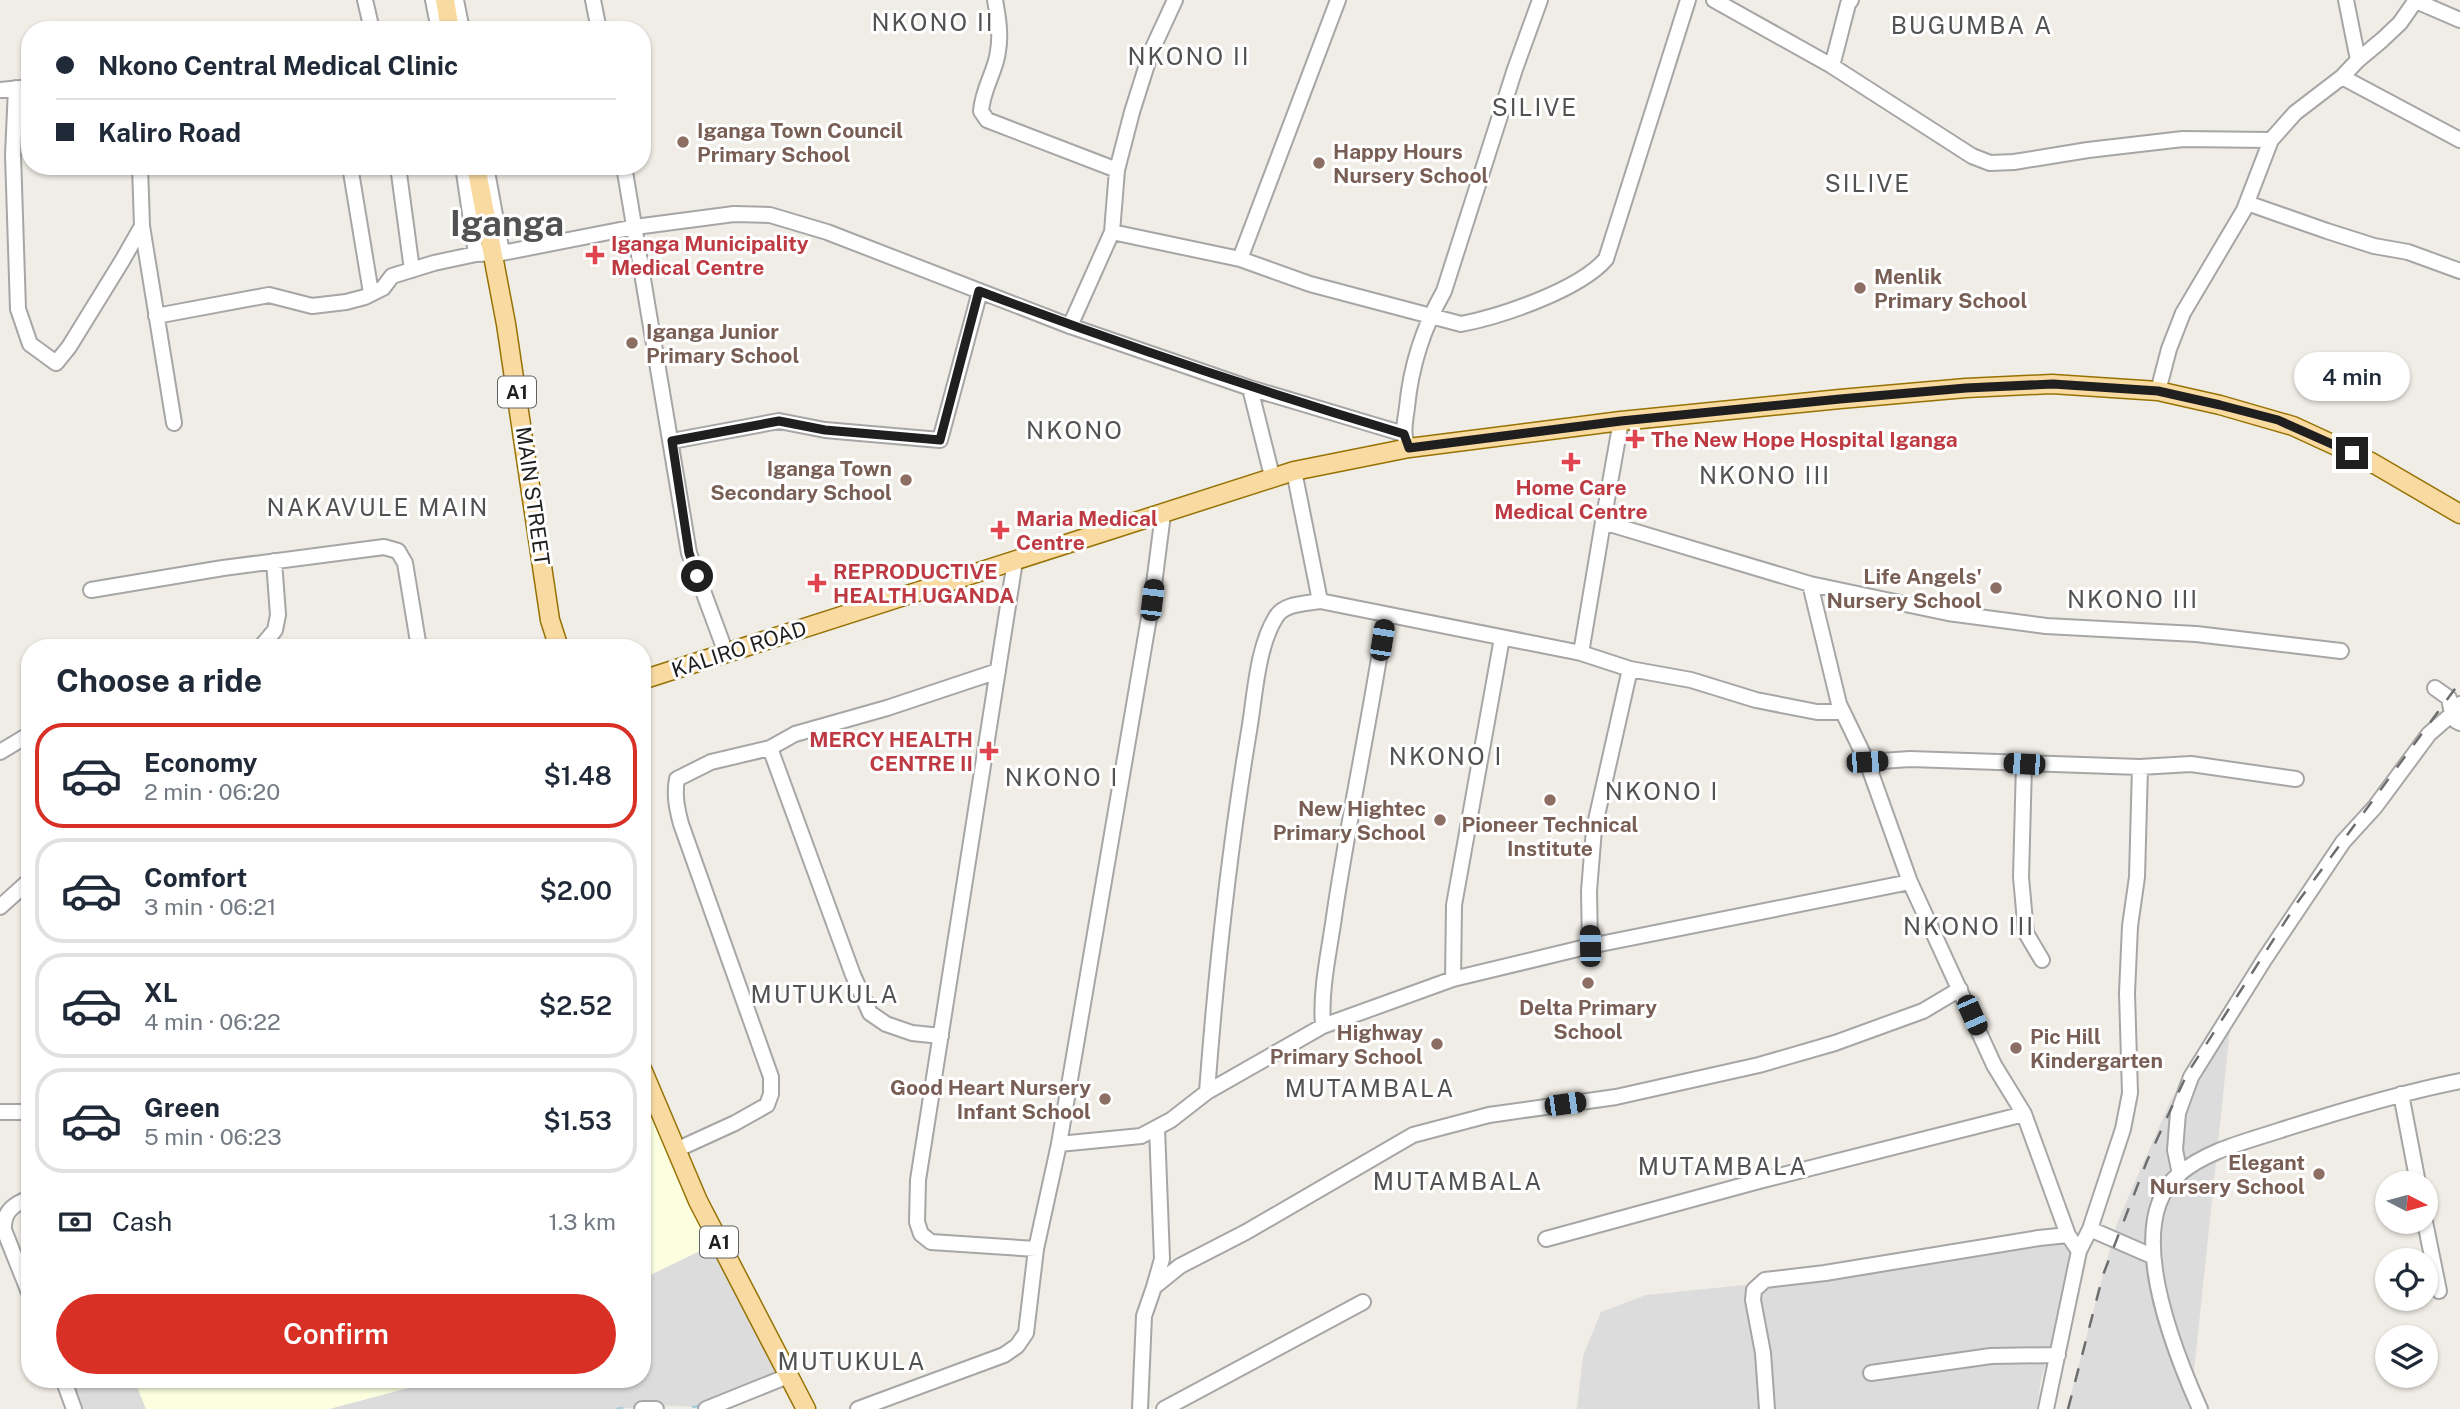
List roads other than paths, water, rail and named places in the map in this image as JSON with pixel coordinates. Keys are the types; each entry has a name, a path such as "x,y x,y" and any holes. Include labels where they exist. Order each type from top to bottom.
{"main road":[{"path":"445,0 448,21"},
{"name":"MAIN STREET","path":"477,175 533,495 550,620"},
{"name":"KALIRO ROAD","path":"651,677 1163,514 1272,476 1406,441 1966,388 2053,384 2158,391 2286,423 2371,462 2460,514"},
{"name":"A1","path":"549,639 550,620"},
{"name":"A1","path":"550,620 556,639"},
{"name":"A1","path":"651,1090 698,1201 806,1409"}],"street":[{"path":"365,0 370,21"},
{"path":"433,0 437,21"},
{"path":"456,0 460,21"},
{"path":"593,0 597,21"},
{"path":"995,0 999,53 982,94 981,111 987,120 1117,170"},
{"path":"1070,326 1112,232 1117,170 1151,52 1175,0"},
{"path":"1240,259 1338,0"},
{"path":"156,316 269,295 312,306 345,302 365,298 383,288 392,276 490,253 635,227 734,214 770,215 827,232 1070,326 1406,441 1412,373 1429,317 1444,291 1515,69 1540,0"},
{"path":"1112,232 1240,259 1310,284 1461,324 1484,319 1572,286 1596,270 1606,259 1688,0"},
{"path":"1714,0 1832,66 1972,156 1990,163 2183,139 2271,140"},
{"path":"1832,66 1851,0"},
{"path":"2346,0 2358,60"},
{"path":"2158,391 2169,349 2183,313 2247,203 2271,140 2295,113 2342,78 2400,23 2416,1 2460,20"},
{"path":"2342,78 2460,140"},
{"path":"0,90 21,88"},
{"path":"21,101 13,155 19,309 30,344 56,363 69,347 142,226"},
{"path":"140,175 142,226 174,423"},
{"path":"351,175 371,293"},
{"path":"399,175 412,270"},
{"name":"MAIN STREET","path":"466,175 490,253"},
{"name":"MAIN STREET","path":"486,175 490,253"},
{"path":"626,175 689,553 726,653"},
{"path":"2247,203 2327,232 2374,246 2408,252 2460,271"},
{"path":"672,441 779,421 825,430 940,440 979,291"},
{"path":"1250,388 1272,476"},
{"path":"1581,653 1621,421"},
{"path":"1294,471 1320,601"},
{"path":"858,1409 1004,1355 1017,1346 1026,1333 1036,1249 1059,1144 1152,600 1163,514"},
{"path":"1603,522 1810,584 1948,613 2046,626 2196,634 2340,651"},
{"path":"91,590 384,547 398,551 405,563 418,639"},
{"path":"1015,561 918,1180 917,1222 920,1234 931,1242 1036,1249"},
{"path":"268,639 275,630 278,615 274,562"},
{"path":"1810,584 1843,712 1867,762 1910,883 1994,1065 2024,1114 2068,1235 2078,1251"},
{"path":"1207,1092 1217,963 1241,778 1262,653 1276,615 1287,607 1320,601 1581,653 1630,669 1692,680 1756,700 1817,712 1843,712"},
{"path":"1323,1026 1321,998 1386,615"},
{"path":"1453,979 1454,905 1502,638"},
{"path":"1590,946 1588,891 1594,829 1630,669"},
{"path":"676,1150 767,1105 771,1094 771,1077 681,824 676,807 677,779 711,762 770,748 795,734 887,708 998,671"},
{"path":"2180,1174 2175,1150 2178,1113 2191,1077 2264,960 2343,842 2375,807 2428,734 2457,714 2449,698 2435,688"},
{"path":"0,752 21,739"},
{"path":"770,748 853,975 870,1013 886,1024 912,1033 941,1036"},
{"path":"1867,762 1910,759 2140,767 2191,764 2296,779"},
{"path":"2024,764 2021,877 2026,933 2042,960"},
{"path":"2046,1409 2078,1251 2090,1229 2123,1129 2130,1093 2127,993 2130,926 2137,877 2140,767"},
{"path":"1059,1144 1141,1136 1171,1120 1207,1092 1323,1026 1453,979 1590,946 1910,883"},
{"path":"0,907 21,888"},
{"path":"1154,1287 1180,1266 1246,1232 1413,1135 1489,1115 1616,1097 1759,1065 1835,1043 1923,1011 1960,989"},
{"path":"2200,1409 2175,1354 2152,1256 2152,1234 2160,1203 2169,1185 2180,1174 2213,1152 2400,1094 2460,1081"},
{"path":"2400,1094 2416,1171"},
{"path":"0,1112 21,1112"},
{"path":"1546,1239 1759,1181 2024,1114"},
{"path":"1140,1409 1144,1316 1162,1259 1157,1128"},
{"path":"21,1202 10,1208 4,1221 4,1230 21,1272"},
{"path":"2090,1229 2152,1256"},
{"path":"2428,1234 2439,1291"},
{"path":"1767,1409 1763,1353 1753,1300 1758,1284 1765,1280 2068,1235"},
{"path":"1141,1390 1151,1401 1164,1409 1363,1302"},
{"path":"1871,1373 1991,1356 2058,1355"},
{"path":"706,1409 788,1376"},
{"path":"67,1388 75,1409"},
{"path":"642,1409 656,1409"}],"waterway":[{"path":"75,1388 77,1393"},
{"path":"693,1407 704,1405"},
{"path":"617,1409 622,1408"}],"railway":[{"path":"2068,1409 2103,1275 2147,1161 2187,1074 2297,903 2460,682"}],"place":[{"name":"Iganga Town Council Primary School","path":"683,142"},
{"name":"Happy Hours Nursery School","path":"1319,163"},
{"name":"Iganga Municipality Medical Centre","path":"595,255"},
{"name":"Menlik Primary School","path":"1860,288"},
{"name":"Iganga Junior Primary School","path":"632,343"},
{"name":"The New Hope Hospital Iganga","path":"1635,439"},
{"name":"Home Care Medical Centre","path":"1571,462"},
{"name":"Iganga Town Secondary School","path":"906,480"},
{"name":"Maria Medical Centre","path":"1000,530"},
{"name":"REPRODUCTIVE HEALTH UGANDA","path":"817,583"},
{"name":"Life Angels' Nursery School","path":"1996,588"},
{"name":"MERCY HEALTH CENTRE II","path":"989,751"},
{"name":"Pioneer Technical Institute","path":"1550,800"},
{"name":"New Hightec Primary School","path":"1440,820"},
{"name":"Delta Primary School","path":"1588,983"},
{"name":"Highway Primary School","path":"1437,1044"},
{"name":"Pic Hill Kindergarten","path":"2016,1048"},
{"name":"Good Heart Nursery Infant School","path":"1105,1099"},
{"name":"Elegant Nursery School","path":"2319,1174"}],"district":[{"name":"NKONO II","path":"933,22"},
{"name":"BUGUMBA A","path":"1972,25"},
{"name":"NKONO II","path":"1189,56"},
{"name":"SILIVE","path":"1535,107"},
{"name":"SILIVE","path":"1868,183"},
{"name":"Iganga","path":"507,223"},
{"name":"NKONO","path":"1075,430"},
{"name":"NKONO III","path":"1765,475"},
{"name":"NAKAVULE MAIN","path":"378,507"},
{"name":"NKONO III","path":"2133,599"},
{"name":"NKONO I","path":"1446,756"},
{"name":"NKONO I","path":"1062,777"},
{"name":"NKONO I","path":"1662,791"},
{"name":"NKONO III","path":"1969,926"},
{"name":"MUTUKULA","path":"825,994"},
{"name":"MUTAMBALA","path":"1370,1088"},
{"name":"MUTAMBALA","path":"1723,1166"},
{"name":"MUTAMBALA","path":"1458,1181"},
{"name":"MUTUKULA","path":"852,1361"}]}
